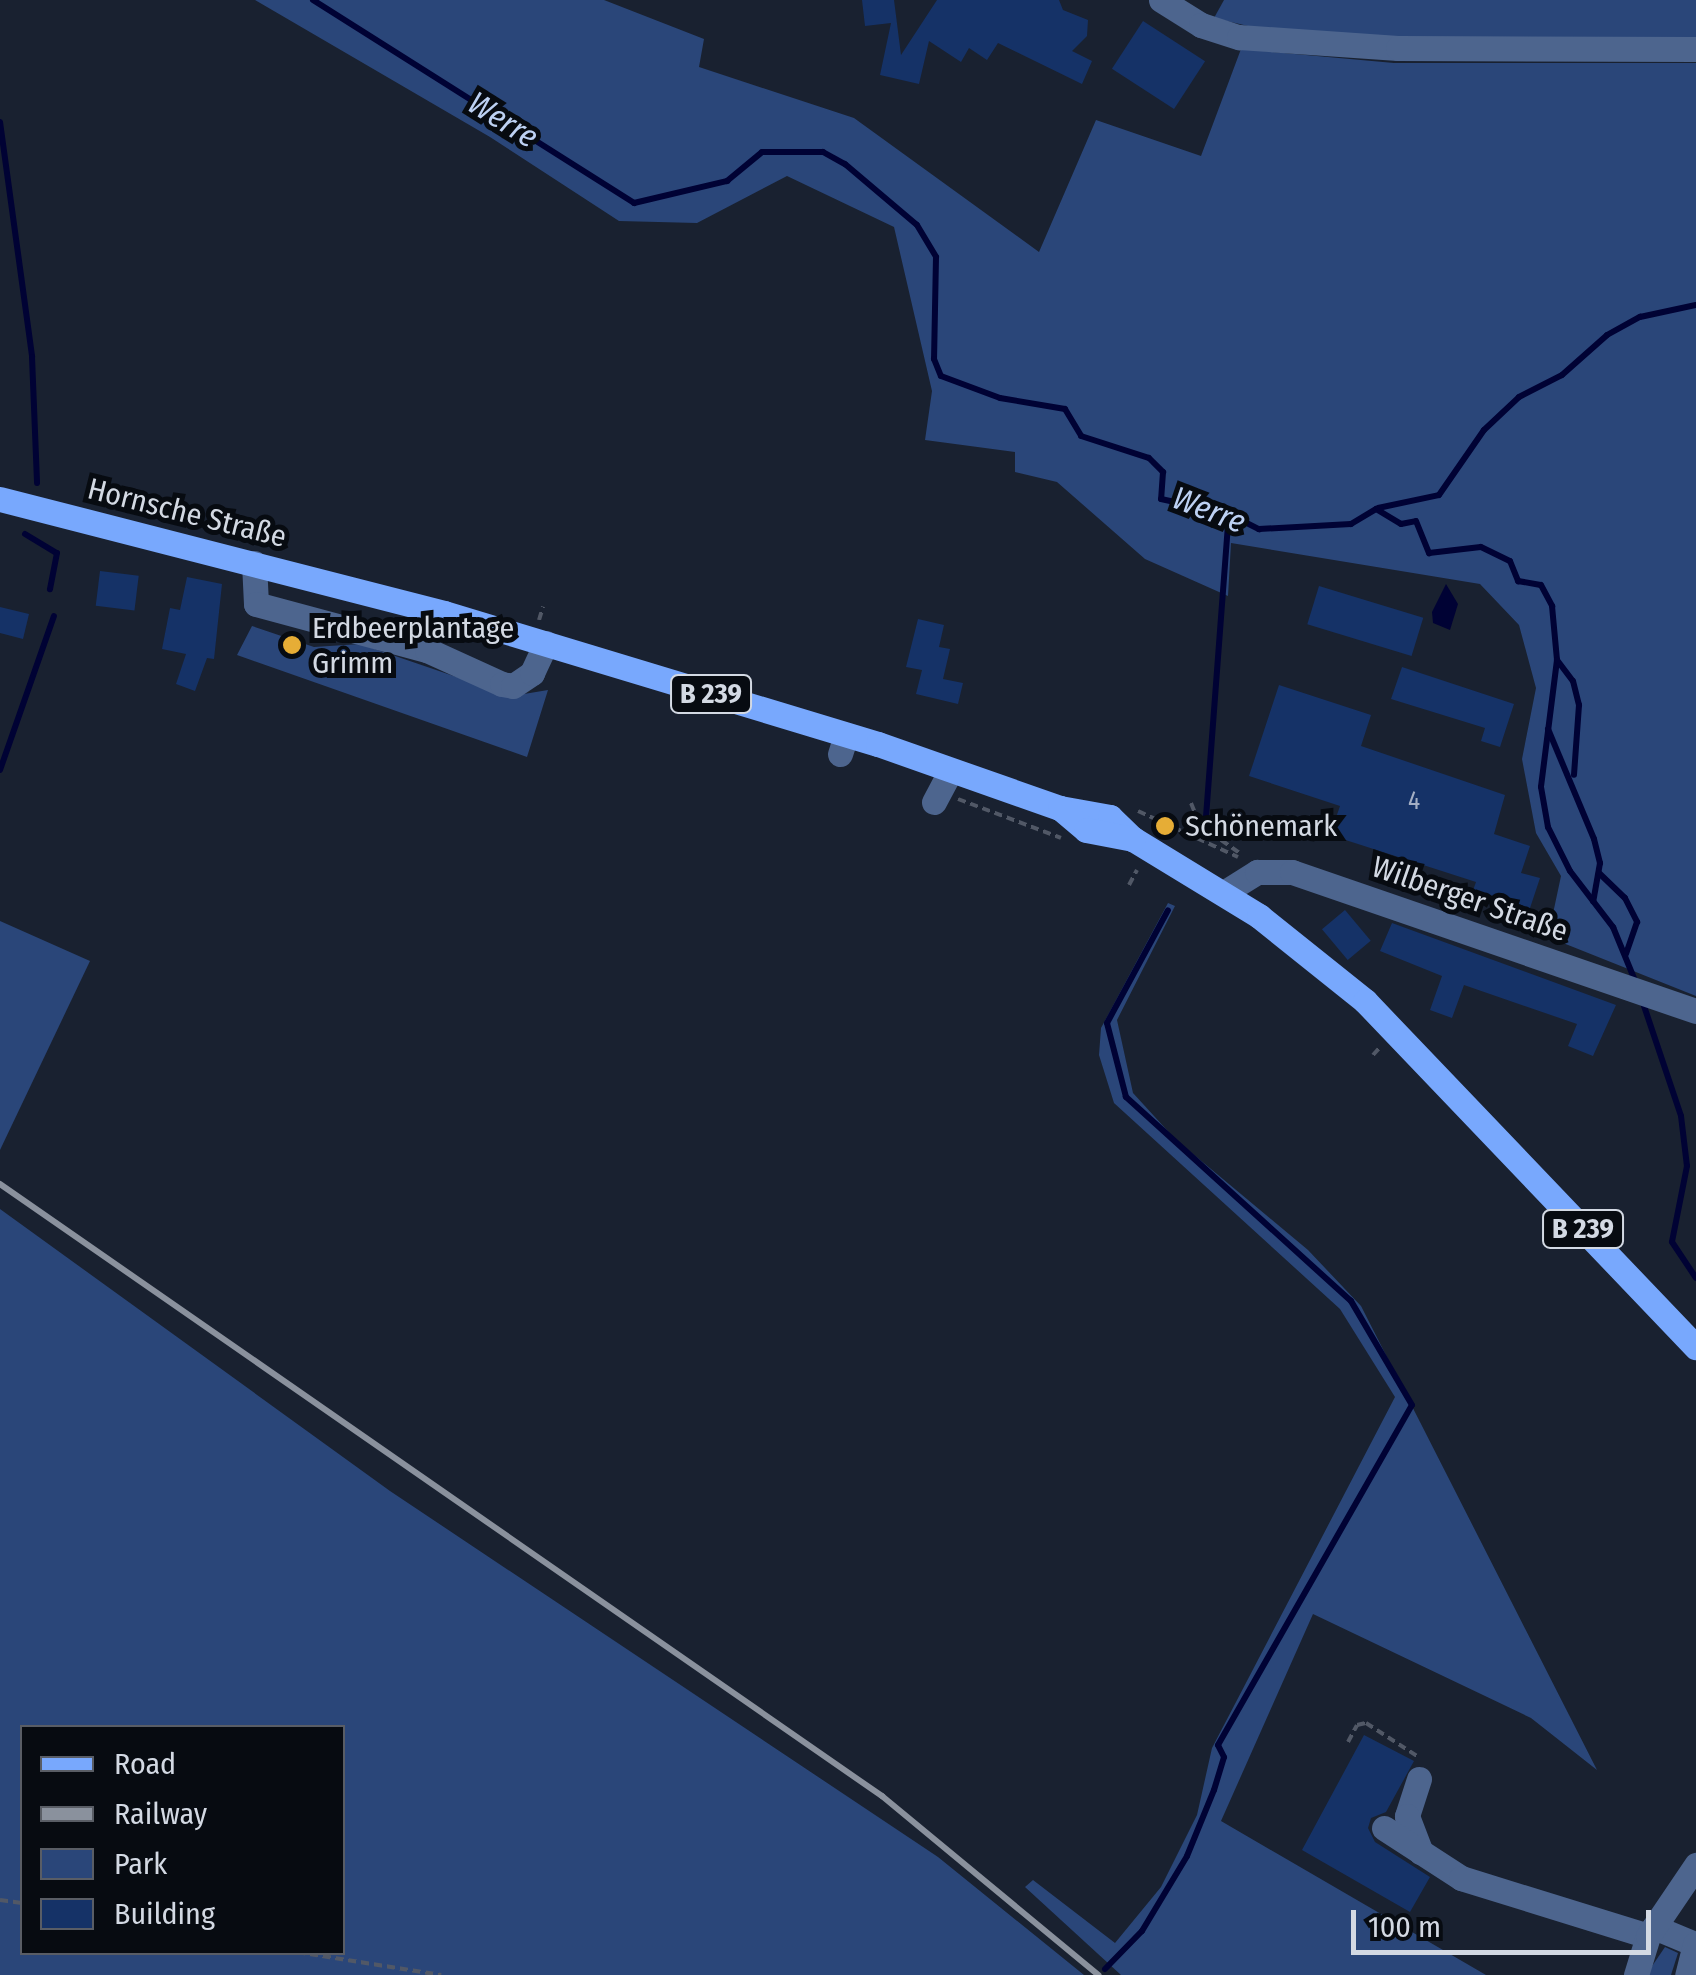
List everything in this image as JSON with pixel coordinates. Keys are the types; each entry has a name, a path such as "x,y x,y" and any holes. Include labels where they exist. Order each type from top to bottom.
{"main road":[{"name":"Hornsche Straße","path":"0,499 85,529 254,563 546,643"},
{"name":"B 239","path":"546,643 842,744 952,770 1060,808 1102,813 1127,850 1225,892 1332,972 1471,1110 1683,1343"}],"street":[{"path":"1162,0 1201,25 1239,37 1398,48 1696,50"},
{"path":"254,563 256,604 427,650 502,684 513,686 532,673 546,643"},
{"path":"934,802 952,770"},
{"name":"Wilberger Straße","path":"1225,892 1257,872 1292,872 1696,1011"},
{"path":"1419,1779 1407,1816 1421,1852"},
{"path":"1384,1828 1461,1878 1696,1944 1687,1975"},
{"path":"1636,1975 1651,1932 1696,1865"}],"path":[{"path":"1129,808 1245,857 1200,826 1192,803"},
{"path":"1127,850 1151,876"},
{"path":"1371,1036 1394,1058"},
{"path":"1348,1742 1356,1725 1366,1723 1412,1748 1418,1762 1411,1774 1419,1779"},
{"path":"316,1955 440,1975"}],"green space":[{"path":"255,0 604,0 704,39 699,67 854,118 1039,252 1096,120 1201,156 1241,49 1394,63 1696,63 1696,996 1548,937 1561,876 1536,833 1522,759 1536,688 1519,625 1480,584 1231,543 1228,596 1145,559 1057,482 1015,472 1015,452 925,440 932,391 894,227 787,176 697,223 619,221 490,137"},
{"path":"1224,0 1696,0 1696,37 1409,42 1265,30 1214,18"},
{"path":"252,626 314,647 360,644 512,696 548,690 527,757 237,655"},
{"path":"1168,903 1175,906 1117,1020 1133,1093 1175,1139 1308,1250 1361,1306 1597,1770 1531,1718 1313,1614 1221,1821 1486,1975 1121,1975 1025,1887 1033,1880 1115,1943 1161,1887 1197,1815 1212,1748 1395,1397 1340,1309 1114,1103 1099,1055 1101,1028"},
{"path":"0,921 90,961 0,1150"},
{"path":"0,1209 390,1491 938,1857 1084,1975 0,1975"},
{"path":"1665,1947 1678,1953 1671,1975 1646,1975"}],"shaded area":[{"path":"1446,584 1458,604 1450,630 1433,623 1432,612"}],"building":[{"path":"862,0 894,0 901,55 937,0 1059,0 1063,10 1088,20 1087,36 1072,51 1092,61 1082,84 998,43 987,60 969,48 961,62 929,41 919,84 880,75 891,23 865,26"},
{"path":"1143,21 1205,61 1174,109 1112,69"},
{"path":"100,571 139,576 134,610 96,606"},
{"path":"187,577 222,584 214,659 207,658 195,691 176,684 186,654 162,649 170,608 180,610"},
{"path":"1319,586 1423,618 1412,656 1307,624"},
{"path":"0,607 29,614 23,639 0,633"},
{"path":"918,619 944,625 939,647 950,649 943,679 963,683 958,704 916,694 922,670 906,667"},
{"path":"1402,667 1514,704 1500,747 1481,741 1485,728 1391,699"},
{"path":"1279,685 1371,715 1361,746 1505,795 1494,834 1530,846 1521,873 1540,878 1528,914 1471,896 1476,882 1330,835 1340,806 1249,776"},
{"path":"1345,910 1371,941 1348,960 1322,929"},
{"path":"1392,923 1616,1005 1593,1056 1568,1046 1577,1024 1464,985 1452,1018 1430,1010 1442,976 1380,951"},
{"path":"1364,1735 1414,1761 1386,1812 1371,1818 1368,1828 1375,1842 1430,1877 1410,1912 1302,1850"}],"waterway":[{"name":"Werre","path":"313,0 634,203 727,181 762,152 823,152 845,164 917,225 936,257 934,359 941,376 1000,398 1065,409 1081,436 1149,458 1163,472 1161,499 1229,514 1259,529 1351,524 1376,509 1401,524 1416,521 1429,553 1481,547 1510,561 1518,581 1541,585 1552,606 1557,660 1541,787 1548,827 1570,871 1613,927 1636,983"},
{"path":"0,122 32,357 37,483"},
{"path":"1378,508 1439,495 1484,430 1519,397 1562,375 1607,335 1640,317 1696,305"},
{"path":"1206,817 1229,514"},
{"path":"25,534 57,553 50,589"},
{"path":"0,770 54,616"},
{"path":"1557,660 1573,681 1579,705 1574,775"},
{"path":"1548,729 1594,839 1600,863 1593,901"},
{"path":"1599,873 1625,898 1637,922 1626,954"},
{"path":"1105,1969 1142,1931 1187,1856 1224,1757 1218,1745 1412,1405 1351,1301 1126,1097 1107,1023 1168,910"},
{"name":"Werre","path":"1642,1000 1681,1116 1687,1166 1672,1242 1696,1278"}],"railway":[{"path":"0,1184 882,1796 1098,1975"}],"place":[{"name":"Erdbeerplantage Grimm","path":"292,645"},
{"name":"Schönemark","path":"1165,826"}]}
